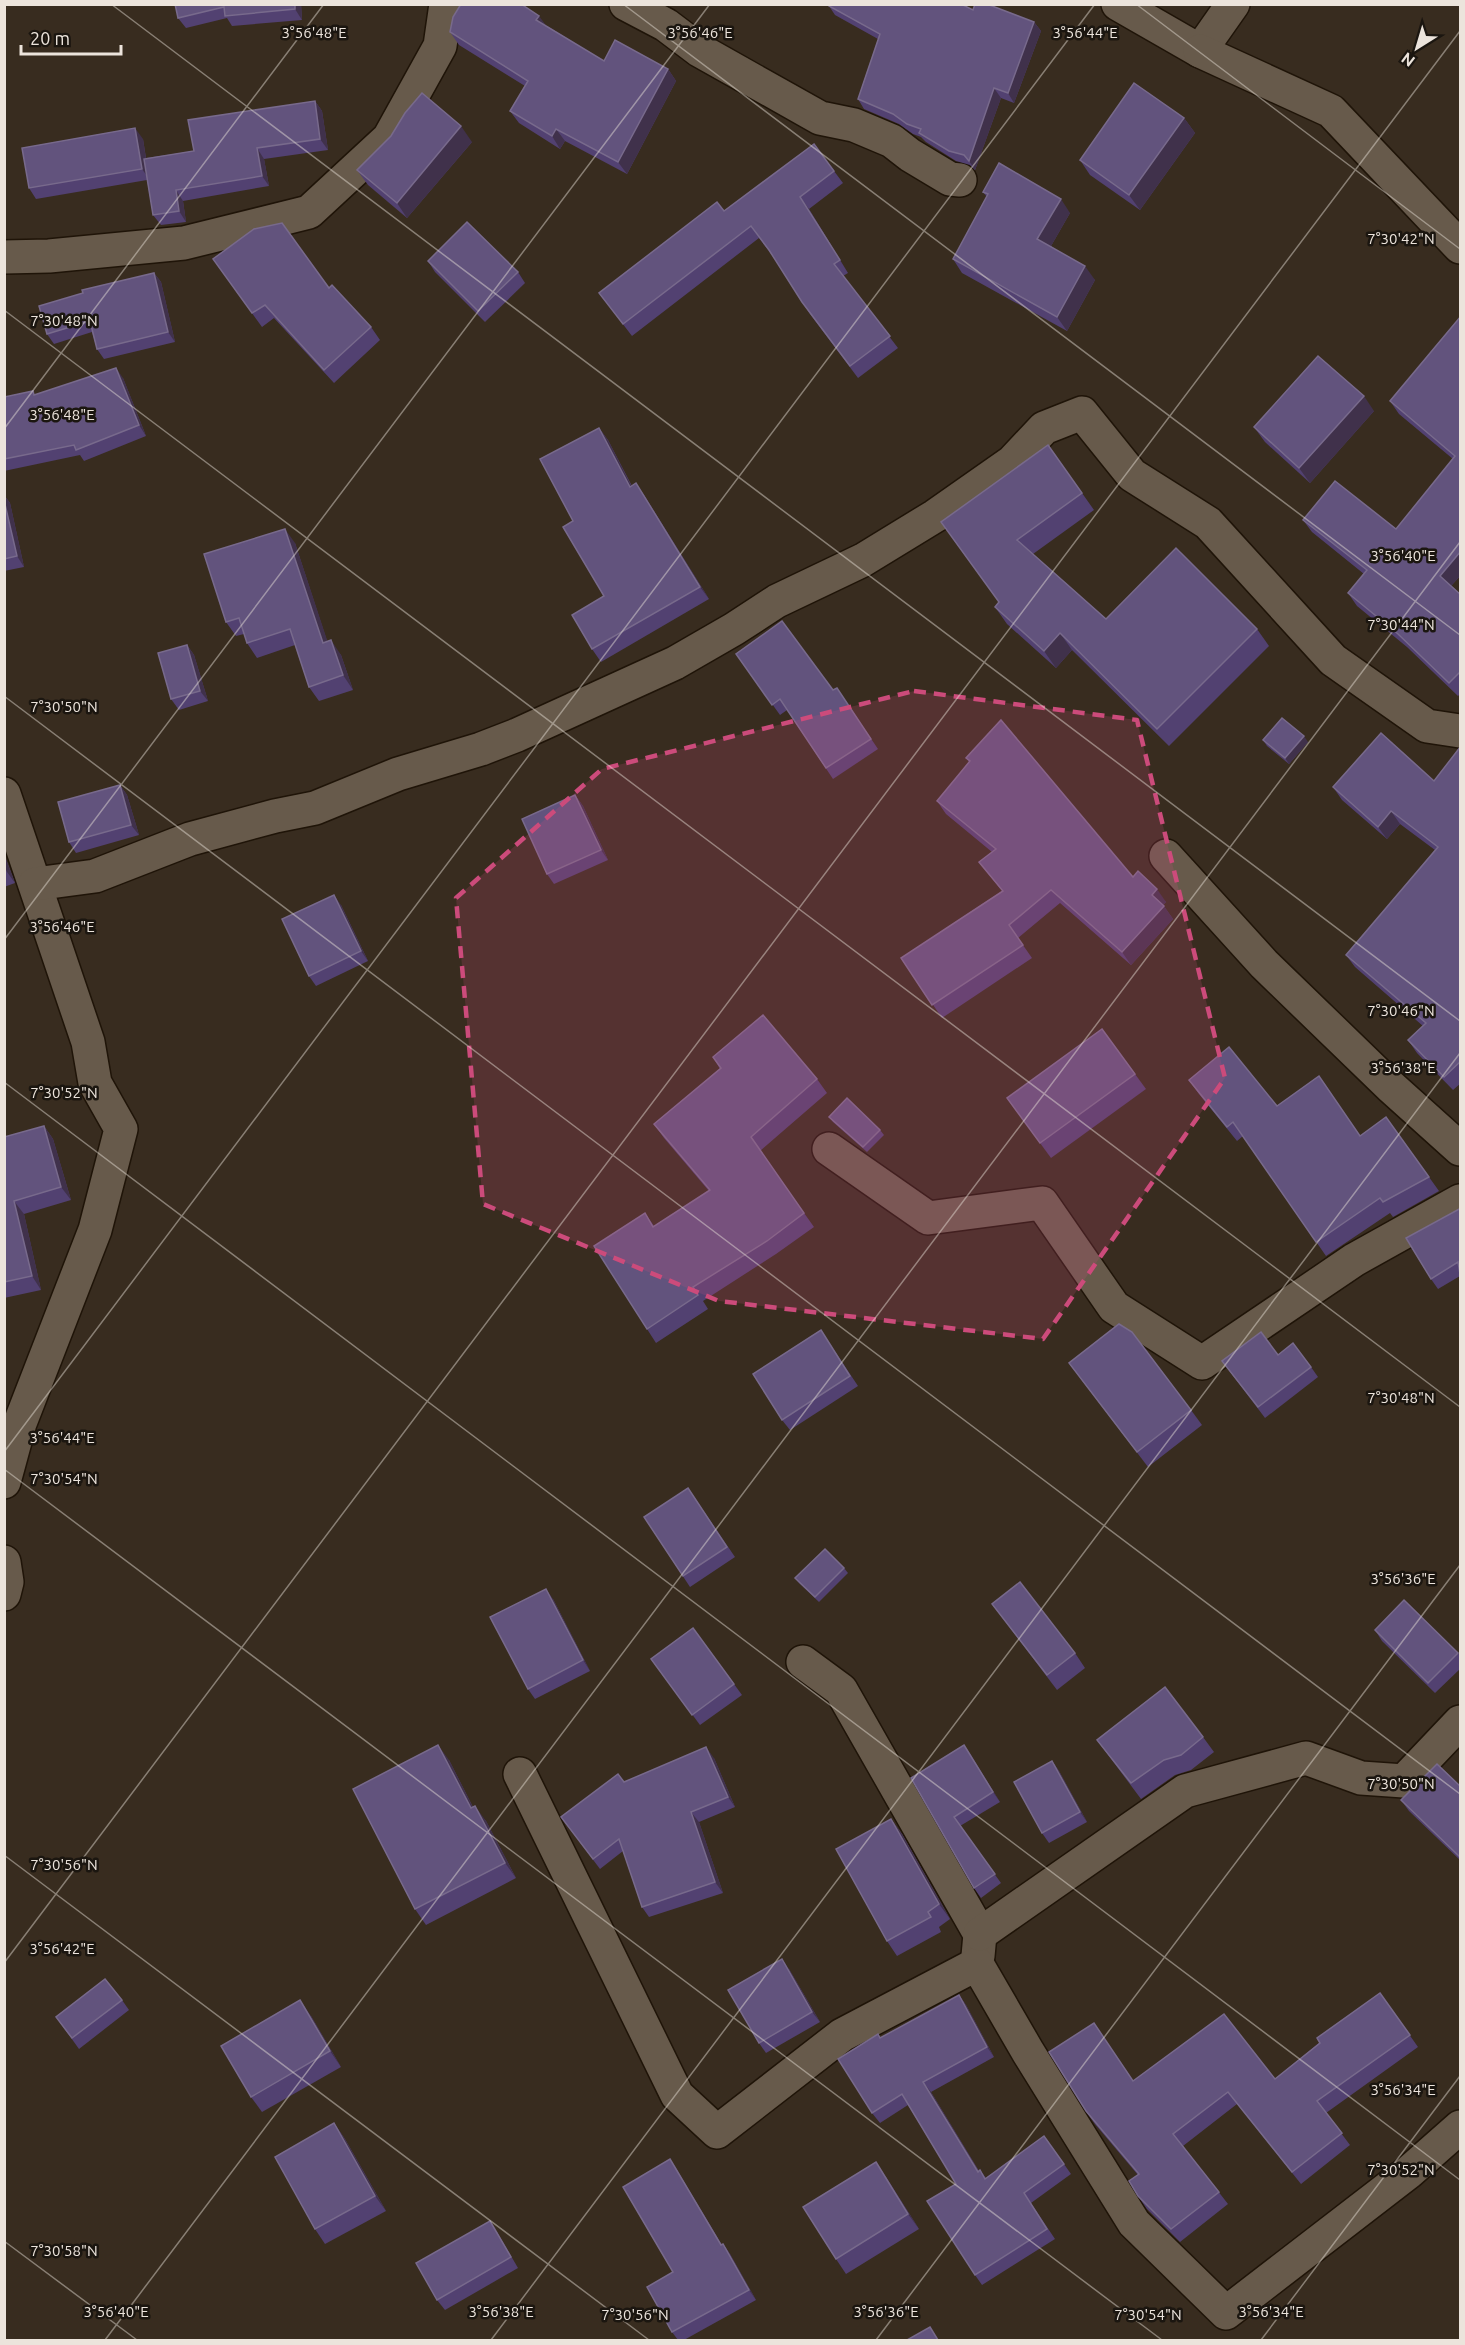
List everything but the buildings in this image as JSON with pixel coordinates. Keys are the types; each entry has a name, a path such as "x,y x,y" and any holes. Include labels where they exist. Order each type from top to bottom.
{"street":[{"path":"4,257 49,256 184,243 309,212 389,138 440,46 446,4"},
{"path":"626,4 666,25 699,50 812,114 820,118 854,125 882,137 950,178 960,180"},
{"path":"1118,4 1200,51 1330,111 1461,247"},
{"path":"1200,51 1233,4"},
{"path":"35,884 95,876 190,839 274,816 315,808 398,774 481,749 517,735 675,663 777,601 863,560 935,516 1012,462 1044,428 1083,413 1132,476 1208,523 1333,660 1427,726 1460,731"},
{"path":"4,794 88,1042 95,1083 121,1129 95,1230 20,1423 4,1482"},
{"path":"1166,856 1264,964 1390,1086 1461,1149"},
{"path":"829,1149 928,1218 1042,1203 1114,1307 1202,1363 1354,1260 1461,1201"},
{"path":"4,1562 7,1582 4,1594"},
{"path":"803,1662 841,1690 978,1949 1028,2052 1134,2223 1226,2313 1409,2172 1461,2127"},
{"path":"520,1774 677,2095 717,2132 842,2035 978,1949 1185,1791 1306,1758 1361,1778 1404,1781 1461,1722"}],"highlighted area":[{"path":"914,691 1137,720 1225,1078 1043,1339 719,1301 483,1204 456,898 602,769"}]}
